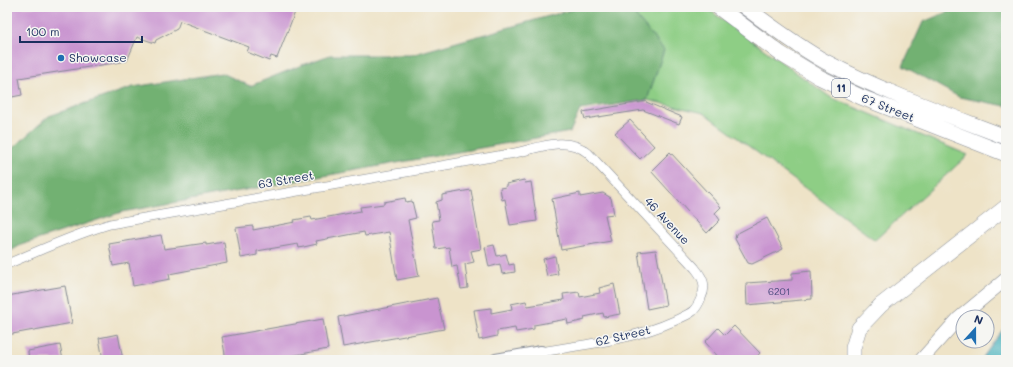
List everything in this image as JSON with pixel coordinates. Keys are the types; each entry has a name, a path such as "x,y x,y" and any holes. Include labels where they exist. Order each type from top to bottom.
{"main road":[{"name":"67 Street","path":"718,7 781,54 819,77 861,97 1005,154"},
{"name":"67 Street","path":"745,7 788,39 825,62 870,83 1002,135"},
{"path":"853,360 853,348 859,328 881,305 1006,208"},
{"path":"921,360 958,319 1006,279"}],"street":[{"name":"63 Street","path":"7,264 93,228 110,224 515,153 560,143 574,145"},
{"name":"46 Avenue","path":"574,145 588,153 700,274 705,285 703,295 691,312 678,319"},
{"name":"62 Street","path":"496,360 541,356 630,337 653,330 678,319"}],"green space":[{"path":"581,7 628,7 664,50 647,100 580,110 570,132 122,212 21,245 7,253 7,153 49,116 133,87 222,73 250,86 330,55 411,55"},
{"path":"628,7 705,7 830,97 968,155 875,240 704,113 647,100 664,50"},
{"path":"959,7 1006,7 1006,106 959,97 903,66 923,22"}],"water":[{"path":"1006,325 1006,360 981,360 989,349 995,349 995,340"}],"building":[{"path":"7,7 297,7 277,58 271,56 269,61 247,52 249,47 180,21 177,29 156,40 155,43 137,37 127,61 19,78 22,95 7,98"},
{"path":"646,101 682,117 679,124 643,110 585,119 583,112"},
{"path":"630,120 654,146 640,159 615,133"},
{"path":"670,152 721,207 715,213 720,220 707,233 651,171"},
{"path":"524,180 525,183 531,182 537,221 510,225 505,199 502,200 500,188 506,187 506,184"},
{"path":"471,190 481,249 471,251 474,262 465,264 468,288 461,289 457,266 452,267 449,247 436,249 432,221 439,220 436,202 442,200 442,195"},
{"path":"580,193 580,197 603,193 611,198 614,214 605,215 611,241 561,250 552,199"},
{"path":"405,198 406,202 412,201 416,218 408,220 419,276 397,280 389,232 365,236 364,232 316,241 317,244 299,248 298,244 257,251 257,255 241,258 236,228 253,226 253,230 295,222 294,220 311,217 312,220 361,211 360,207 384,204 384,202"},
{"path":"767,218 783,249 752,264 748,263 735,239 736,234"},
{"path":"161,235 164,249 224,242 227,263 169,274 170,279 133,286 129,263 113,266 109,244"},
{"path":"494,245 497,256 506,254 509,265 514,264 515,272 502,274 500,264 489,267 485,247"},
{"path":"656,250 666,305 647,309 638,252"},
{"path":"555,256 558,274 547,276 543,259"},
{"path":"811,271 812,299 747,305 746,283 792,280 792,273"},
{"path":"614,284 620,314 604,317 603,313 584,317 585,320 568,324 567,319 534,325 534,329 516,332 515,328 497,331 497,336 479,340 474,310 491,308 491,313 512,309 511,304 526,301 528,306 564,300 563,294 579,292 580,297 600,293 599,288"},
{"path":"65,286 72,323 7,335 7,296"},
{"path":"437,298 444,329 343,347 338,317"},
{"path":"323,319 328,349 269,360 226,360 222,337"},
{"path":"734,326 760,353 754,360 721,360 705,342 718,328 725,335"},
{"path":"118,334 123,360 103,360 99,338"},
{"path":"60,345 63,360 29,360 28,351"}],"place":[{"name":"Showcase","path":"61,58"}]}
